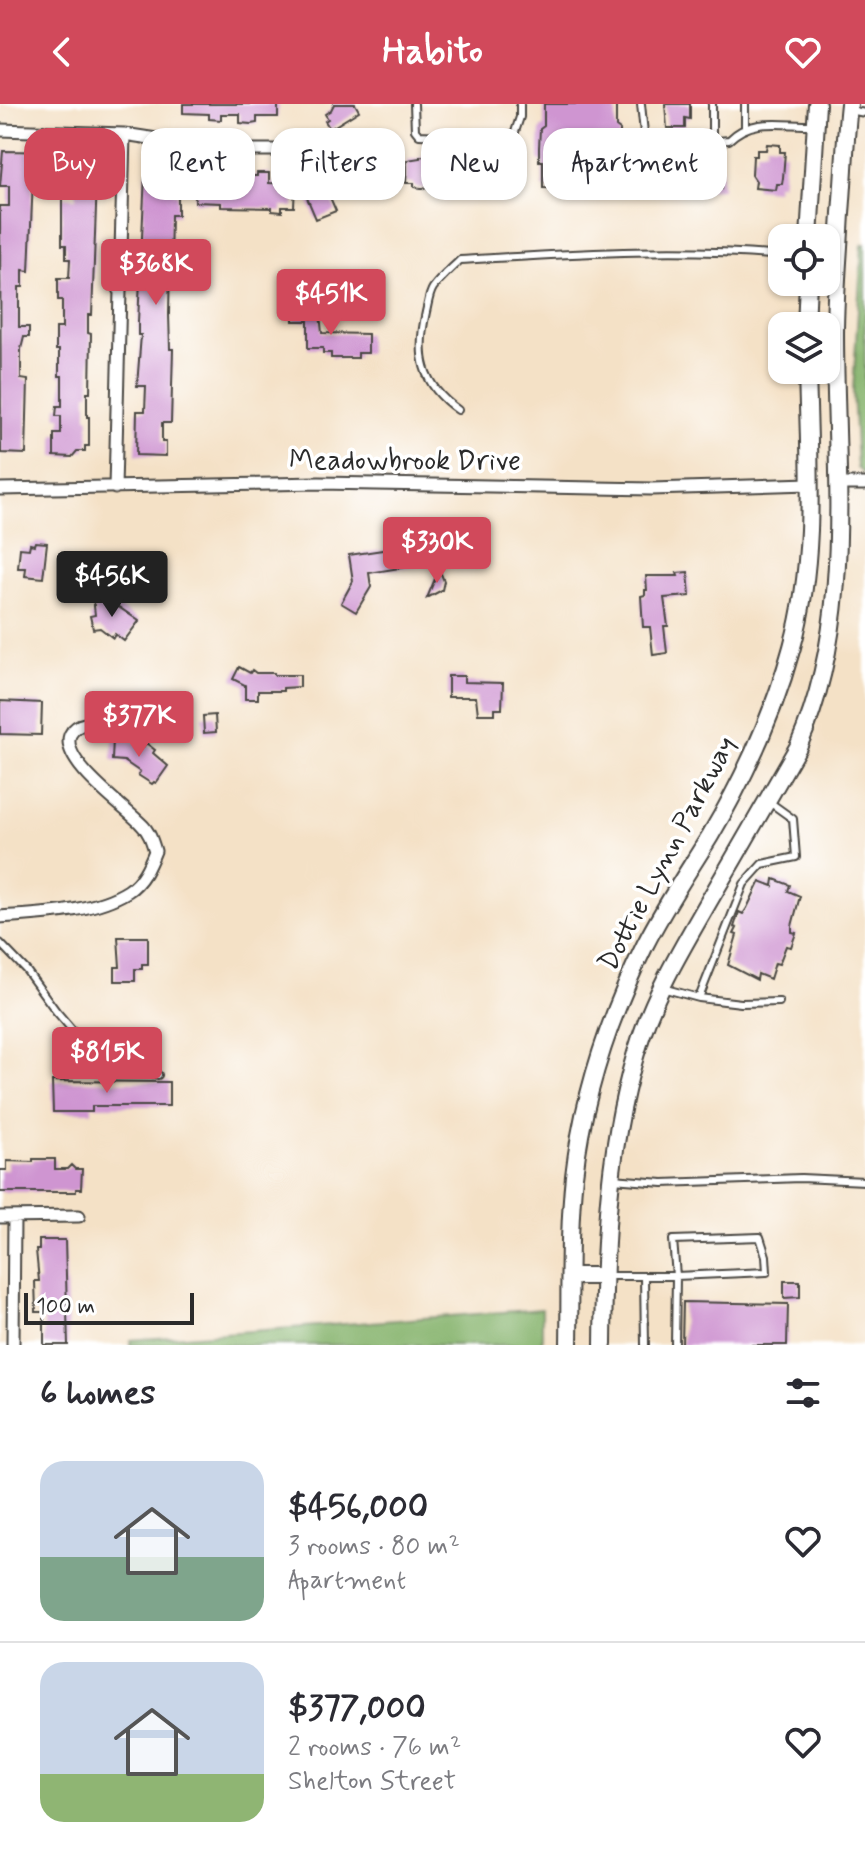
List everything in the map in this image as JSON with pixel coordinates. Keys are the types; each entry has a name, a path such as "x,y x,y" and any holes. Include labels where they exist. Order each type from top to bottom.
{"main road":[{"path":"810,224 817,104"},
{"name":"Dottie Lynn Parkway","path":"837,224 854,109"},
{"name":"Dottie Lynn Parkway","path":"603,1345 609,1178 641,1038 677,956 798,747 812,715 827,647 835,589 837,484 834,296"},
{"name":"Dottie Lynn Parkway","path":"569,1345 574,1175 589,1097 622,995 646,943 711,835 762,734 795,632 803,588 810,484 807,384"},
{"path":"810,484 828,505 828,569 835,589"},
{"path":"570,1276 605,1276"}],"street":[{"path":"0,130 24,131"},
{"path":"125,134 228,150 271,150"},
{"path":"115,488 122,200"},
{"name":"Meadowbrook Drive","path":"0,489 333,483 652,489 810,484"},
{"path":"837,484 865,484"},
{"path":"0,917 73,910 101,902 128,891 145,874 155,851 151,837 142,824 102,791 85,772 70,747 70,736 76,727 85,724 122,727"},
{"path":"0,1217 79,1216"},
{"path":"13,1345 14,1217"}],"lane":[{"path":"414,104 415,130 419,135 491,138 510,137 517,130 520,104"},
{"path":"641,104 643,128"},
{"path":"712,104 712,128"},
{"path":"745,104 745,127"},
{"path":"727,140 745,127 757,123 816,125"},
{"path":"458,410 440,397 428,382 421,333 432,290 460,260 594,253 768,256"},
{"path":"699,998 744,884 762,864 796,857 793,819 767,801"},
{"path":"0,943 26,970 92,1053 119,1065 158,1075"},
{"path":"662,988 699,998 741,1003 779,1002"},
{"path":"609,1178 663,1183 801,1178 865,1181"},
{"path":"605,1276 676,1276 767,1272 760,1237 673,1240 676,1276 675,1345"},
{"path":"644,1276 645,1345"}],"green space":[{"path":"865,244 865,475 857,468 853,391 862,245"},
{"path":"542,1309 542,1345 130,1345 131,1340"}],"building":[{"path":"183,104 278,104 278,117 257,117 257,123 251,124 240,123 240,114 221,114 221,120 209,119 209,114 183,113"},
{"path":"334,104 355,104 359,111 329,128 325,114"},
{"path":"544,104 616,104 617,128 543,128 543,161 539,161 540,129 544,126"},
{"path":"665,104 690,104 690,119 685,118 685,128 667,128"},
{"path":"767,144 780,145 780,152 785,152 782,184 777,184 776,190 755,188 756,181 752,175 753,156 757,156 757,150 766,150"},
{"path":"3,151 24,151 24,200 32,200 29,271 23,270 23,287 19,287 19,327 29,327 29,337 24,337 21,349 21,379 28,380 26,454 1,453 0,206 9,206 9,186 0,186"},
{"path":"420,156 421,188 406,183 407,160"},
{"path":"257,173 269,173 271,200 294,200 294,207 282,207 282,212 272,211 272,208 221,207 221,203 195,202 255,200"},
{"path":"62,200 96,200 92,315 88,315 88,333 91,334 90,393 87,393 89,446 72,457 54,456 54,434 61,434 61,416 56,416 57,406 62,406 62,376 59,376 59,350 56,350 56,328 62,328 58,278 69,278 70,259 66,259 66,245 62,245"},
{"path":"144,200 178,200 178,215 171,215 169,314 170,349 173,349 171,423 162,423 166,456 136,455 137,411 145,411 146,386 137,386 141,335 138,335"},
{"path":"308,200 331,200 336,211 316,219"},
{"path":"293,308 312,308 312,313 320,314 322,333 368,334 368,353 358,353 358,358 331,358 331,353 323,353 323,348 308,348 308,321 293,321"},
{"path":"35,542 47,543 43,578 25,576 26,568 18,568 20,548 29,549 30,544 34,545"},
{"path":"416,545 416,548 428,547 430,563 369,573 371,587 356,612 341,603 353,581 349,555"},
{"path":"439,569 444,581 442,590 427,598"},
{"path":"688,572 690,596 664,598 668,626 664,626 667,653 653,655 650,627 643,627 641,596 647,590 646,576 678,576 677,573"},
{"path":"106,593 112,613 117,606 139,621 124,641 115,634 113,638 100,628 93,629 90,616 95,615 93,597"},
{"path":"239,667 250,673 252,670 274,675 300,675 300,687 258,691 258,699 245,699 245,685 233,679"},
{"path":"448,676 464,676 464,682 503,683 502,709 495,709 495,714 478,714 476,697 448,697"},
{"path":"0,701 42,703 41,735 0,734"},
{"path":"215,715 216,732 204,733 203,716"},
{"path":"113,739 133,741 143,747 146,743 155,750 153,753 168,766 156,783 152,784 138,775 140,772 124,761 112,760"},
{"path":"774,879 790,885 788,891 800,896 792,926 792,932 796,933 791,947 786,946 779,964 775,963 770,979 758,974 757,980 728,965 737,935 734,934 737,928 734,927 739,912 743,914 760,881 773,886"},
{"path":"118,937 148,937 148,964 142,964 142,969 135,969 135,981 115,981 115,967 120,967"},
{"path":"52,1081 169,1082 169,1106 92,1106 92,1112 53,1112"},
{"path":"33,1159 55,1159 55,1169 67,1169 71,1165 82,1169 81,1189 76,1189 76,1192 0,1192 0,1170 7,1170 7,1161 33,1162"},
{"path":"39,1240 65,1240 68,1345 44,1345 44,1312 36,1312 35,1281 39,1281 36,1250 39,1250"},
{"path":"784,1281 800,1281 800,1297 784,1298"},
{"path":"683,1302 788,1304 787,1345 682,1345"}]}
